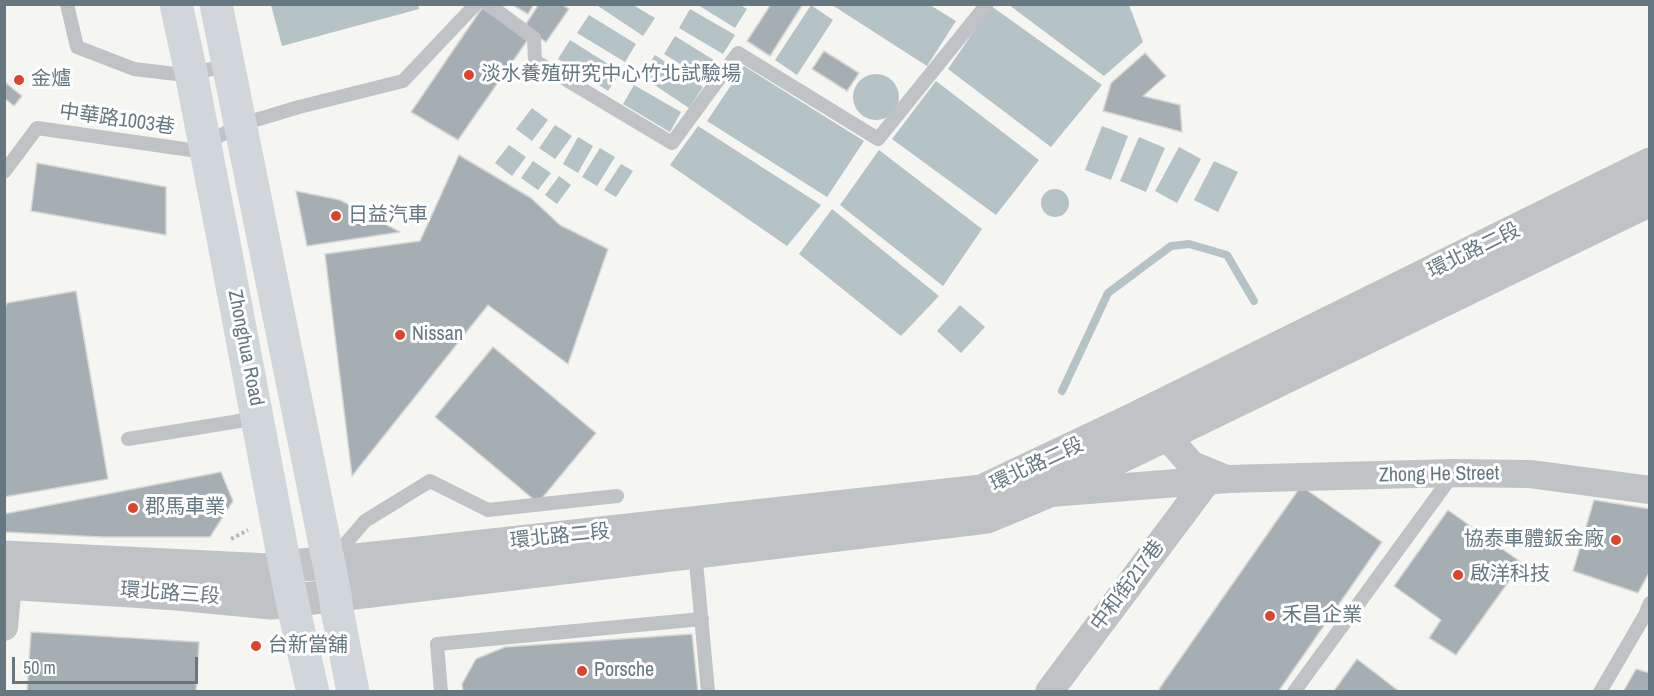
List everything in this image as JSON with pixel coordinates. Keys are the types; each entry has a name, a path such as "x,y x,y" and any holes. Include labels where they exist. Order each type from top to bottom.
{"main road":[{"name":"Zhonghua Road","path":"176,4 285,566 313,692"},
{"name":"Zhonghua Road","path":"216,4 353,692"}],"street":[{"name":"環北路二段","path":"329,563 982,491 1132,420 1650,164"},
{"name":"環北路二段","path":"335,594 987,517 1042,494 1168,434 1650,200"},
{"path":"1146,486 1128,453 1132,420 1168,434"},
{"name":"Zhong He Street","path":"1168,434 1175,446 1192,465 1217,480"},
{"name":"Zhong He Street","path":"1042,494 1217,480 1454,473 1530,474 1650,490"},
{"name":"中和街217巷","path":"1049,692 1217,480"},
{"name":"環北路三段","path":"6,575 266,570 285,566 329,563"},
{"name":"環北路三段","path":"6,575 271,603 335,594"},
{"path":"4,627 6,575"}],"lane":[{"path":"67,4 77,47 134,69 191,74 228,66"},
{"name":"中華路1003巷","path":"4,172 37,128 191,150 239,125 299,107 403,81 476,4"},
{"path":"488,4 534,38 535,61 672,143 738,53 878,139 987,4"},
{"path":"128,439 258,418"},
{"path":"1294,692 1454,473"},
{"path":"329,563 365,521 430,481 488,510 617,496"},
{"path":"694,551 708,692"},
{"path":"1600,692 1650,603"},
{"path":"441,692 437,644 702,619"}],"shaded area":[{"path":"418,4 419,9 282,46 271,5"},
{"path":"595,4 633,5 655,18 643,36"},
{"path":"698,5 740,5 747,9 735,28"},
{"path":"811,5 833,20 797,75 775,60"},
{"path":"832,5 930,5 956,21 927,66"},
{"path":"1009,5 1129,5 1143,42 1104,76"},
{"path":"991,6 1102,85 1051,147 948,69"},
{"path":"690,9 735,35 723,54 679,28"},
{"path":"589,15 636,44 625,62 577,33"},
{"path":"675,36 717,62 706,80 664,54"},
{"path":"570,40 621,72 608,91 558,59"},
{"path":"655,55 703,87 689,108 641,76"},
{"path":"744,66 864,141 827,197 707,121"},
{"path":"876,74 892,81 899,97 892,113 876,120 860,113 853,97 860,81"},
{"path":"936,81 1039,160 996,215 892,139"},
{"path":"634,85 681,112 670,132 623,104"},
{"path":"532,108 548,120 532,141 516,129"},
{"path":"555,125 572,136 555,159 539,148"},
{"path":"698,126 821,205 787,246 670,165"},
{"path":"1102,126 1128,136 1111,180 1085,170"},
{"path":"578,137 593,146 578,173 563,164"},
{"path":"1139,137 1165,148 1146,192 1120,181"},
{"path":"509,145 526,157 512,176 495,163"},
{"path":"1179,147 1201,159 1177,203 1155,191"},
{"path":"600,148 615,157 597,186 582,177"},
{"path":"879,150 982,229 943,286 840,205"},
{"path":"533,161 551,173 538,190 521,178"},
{"path":"1214,161 1238,172 1218,212 1194,200"},
{"path":"621,164 633,171 616,197 604,190"},
{"path":"559,176 571,185 557,204 545,195"},
{"path":"1055,189 1065,193 1069,203 1065,213 1055,217 1045,213 1041,203 1045,193"},
{"path":"832,209 939,296 901,336 799,254"},
{"path":"960,305 985,327 961,353 937,331"}],"building":[{"path":"511,4 534,4 528,14"},
{"path":"539,4 561,4 569,9 546,42 524,27"},
{"path":"771,4 803,4 770,56 747,41"},
{"name":"淡水養殖研究中心竹北試驗場","path":"482,8 529,38 458,140 411,112"},
{"path":"824,51 859,73 847,91 812,69"},
{"path":"1145,53 1166,76 1143,96 1180,105 1182,132 1103,111 1111,83"},
{"name":"金爐","path":"19,77 23,81 19,85 15,81"},
{"path":"6,83 22,96 14,106 4,98"},
{"name":"Nissan","path":"459,155 531,198 560,225 608,249 568,364 488,305 352,476 325,254 420,241"},
{"path":"37,163 166,187 166,235 31,211"},
{"name":"日益汽車","path":"296,191 340,200 400,232 307,246"},
{"path":"76,291 108,479 4,497 4,310 7,303"},
{"path":"493,347 596,433 538,503 435,417"},
{"name":"郡馬車業","path":"221,472 233,501 210,537 101,537 4,532 4,514"},
{"name":"禾昌企業","path":"1301,486 1382,542 1278,692 1162,692 1159,689"},
{"name":"協泰車體鈑金廠","path":"1594,500 1650,509 1650,571 1638,593 1573,571"},
{"name":"啟洋科技","path":"1448,510 1522,563 1456,655 1429,638 1441,620 1394,586"},
{"path":"31,632 199,642 196,692 27,692"},
{"name":"Porsche","path":"692,634 698,692 463,692 462,684 476,659 505,647"},
{"path":"1357,659 1400,692 1333,692"},
{"path":"1636,669 1650,673 1650,692 1623,692"}],"waterway":[{"path":"1062,391 1108,293 1171,246 1189,244 1227,255 1254,301"}],"place":[{"name":"淡水養殖研究中心竹北試驗場","path":"469,75"},
{"name":"金爐","path":"19,80"},
{"name":"日益汽車","path":"336,216"},
{"name":"Nissan","path":"400,335"},
{"name":"郡馬車業","path":"133,508"},
{"name":"協泰車體鈑金廠","path":"1616,540"},
{"name":"啟洋科技","path":"1458,575"},
{"name":"禾昌企業","path":"1270,616"},
{"name":"台新當舖","path":"256,646"},
{"name":"Porsche","path":"582,671"}]}
